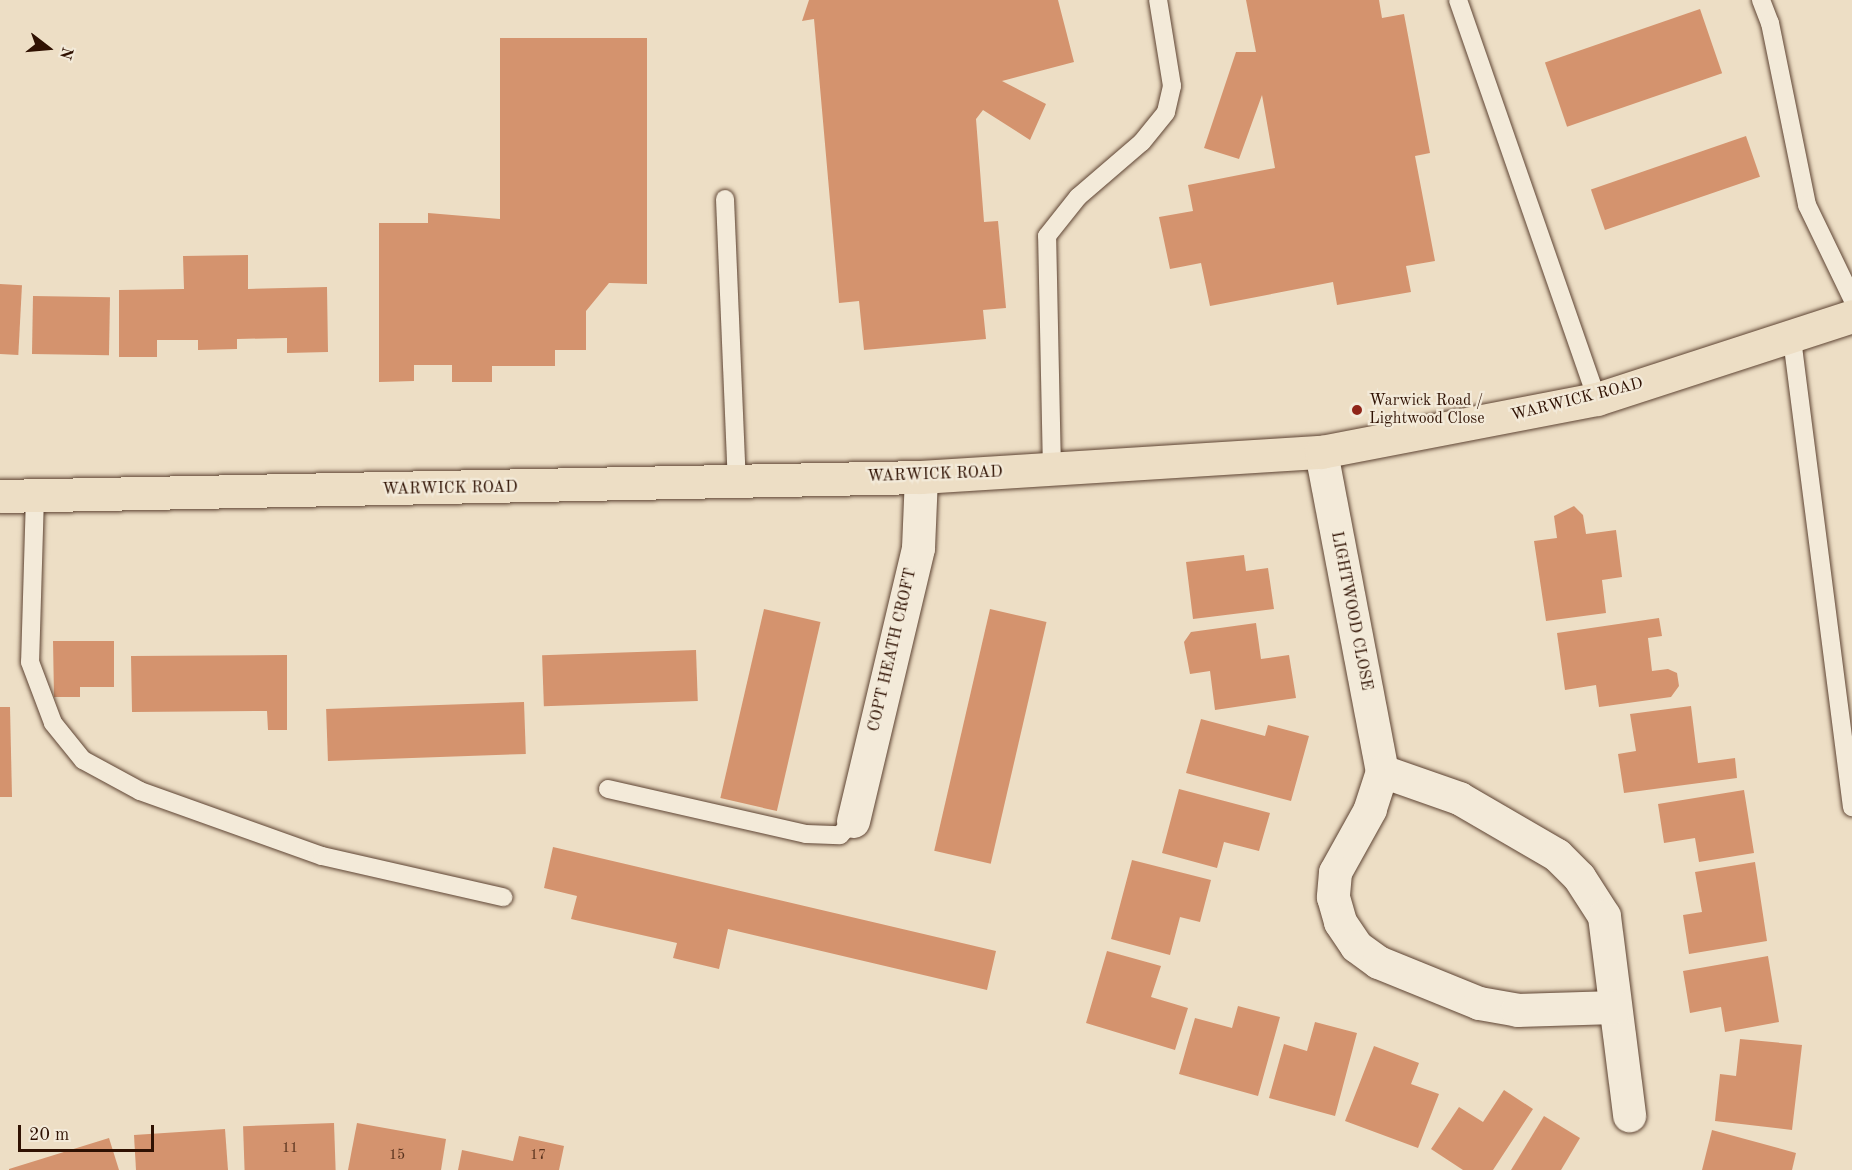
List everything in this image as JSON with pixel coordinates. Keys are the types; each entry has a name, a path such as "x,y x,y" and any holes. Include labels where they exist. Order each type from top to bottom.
{"main road":[{"name":"WARWICK ROAD","path":"0,496 921,477 1052,471 1321,452 1597,399 1792,339 1852,316"}],"street":[{"name":"LIGHTWOOD CLOSE","path":"1321,452 1382,771 1370,809 1335,872 1333,897 1341,921 1356,946 1378,962 1479,1004 1517,1010 1615,1007"},
{"name":"COPT HEATH CROFT","path":"853,821 918,548 921,477"},
{"path":"1382,771 1459,798 1557,855 1579,877 1604,916 1629,1115"}],"lane":[{"path":"1052,471 1047,236 1078,196 1142,142 1166,112 1172,86 1158,0"},
{"path":"1458,0 1597,399"},
{"path":"1761,0 1807,205 1852,298"},
{"path":"725,198 737,481"},
{"path":"1792,339 1852,807"},
{"path":"35,496 30,662 53,723 83,760 140,791 322,856 503,897"},
{"path":"608,789 806,834 840,835 853,821"}],"building":[{"path":"809,0 1058,0 1074,62 1002,81 1046,104 1030,140 983,110 976,119 984,222 998,221 1006,308 983,310 986,339 864,350 859,301 839,303 814,19 802,21"},
{"path":"1246,0 1379,0 1382,18 1404,14 1430,153 1415,156 1435,261 1406,266 1411,292 1337,305 1333,282 1210,306 1201,263 1170,269 1159,217 1193,211 1188,185 1275,168 1262,95 1239,159 1204,148 1236,52 1256,52"},
{"path":"1700,9 1722,73 1567,127 1545,62"},
{"path":"500,38 647,38 647,284 609,283 586,311 586,350 555,350 555,366 492,366 492,382 452,382 452,365 414,365 414,381 379,382 379,223 428,223 428,213 500,219"},
{"path":"1746,136 1760,177 1605,230 1591,189"},
{"path":"248,255 248,289 327,287 328,352 287,353 287,338 237,339 237,349 198,350 198,340 157,340 157,357 119,357 119,290 184,289 183,256"},
{"path":"0,284 22,285 18,355 0,354"},
{"path":"33,296 110,297 109,355 32,354"},
{"path":"1574,506 1583,515 1586,534 1616,530 1622,577 1602,580 1606,613 1546,621 1534,541 1557,538 1554,516"},
{"path":"1244,555 1246,571 1268,568 1274,609 1193,619 1186,562"},
{"path":"764,609 821,622 777,811 720,798"},
{"path":"990,609 1047,622 991,864 934,851"},
{"path":"1659,618 1662,636 1648,638 1652,671 1668,669 1677,673 1679,686 1671,697 1599,707 1596,685 1565,690 1557,633"},
{"path":"1256,623 1261,659 1289,655 1296,698 1215,710 1210,671 1190,674 1184,642 1191,632"},
{"path":"53,641 114,641 114,687 80,687 80,697 54,697"},
{"path":"696,650 698,701 544,706 542,655"},
{"path":"287,655 287,730 268,730 267,711 132,712 131,656"},
{"path":"524,702 526,754 328,761 326,709"},
{"path":"1691,706 1698,763 1735,758 1737,778 1624,793 1618,754 1636,751 1630,714"},
{"path":"0,707 10,707 12,797 0,797"},
{"path":"1201,719 1265,736 1268,725 1309,736 1291,801 1186,773"},
{"path":"1179,789 1270,813 1259,851 1224,842 1217,868 1162,853"},
{"path":"1744,790 1754,853 1699,862 1695,838 1664,843 1658,804"},
{"path":"553,847 996,951 987,990 728,929 719,969 673,958 677,943 571,919 577,896 544,888"},
{"path":"1132,860 1211,880 1200,922 1180,917 1170,955 1111,939"},
{"path":"1755,862 1767,941 1689,954 1683,915 1702,912 1695,872"},
{"path":"1107,951 1161,966 1151,997 1188,1008 1175,1050 1086,1023"},
{"path":"1768,956 1779,1022 1725,1032 1721,1007 1690,1013 1683,971"},
{"path":"1238,1006 1280,1017 1258,1096 1179,1074 1195,1018 1232,1028"},
{"path":"1315,1022 1357,1033 1335,1116 1269,1098 1284,1044 1307,1051"},
{"path":"1740,1039 1802,1045 1792,1130 1715,1121 1720,1074 1736,1076"},
{"path":"1374,1046 1419,1063 1411,1084 1439,1094 1418,1148 1345,1121"},
{"path":"1504,1090 1533,1109 1493,1170 1463,1170 1431,1149 1459,1107 1483,1122"},
{"path":"1544,1116 1580,1138 1561,1170 1511,1170"},
{"path":"334,1123 336,1170 245,1170 243,1126"},
{"path":"357,1123 446,1139 441,1170 348,1170"},
{"path":"225,1129 228,1170 136,1170 134,1135"},
{"path":"1712,1130 1796,1153 1792,1170 1702,1170"},
{"path":"519,1136 564,1146 559,1170 458,1170 462,1150 513,1161"},
{"path":"109,1138 119,1170 9,1170 9,1169"}],"place":[{"name":"Warwick Road / Lightwood Close","path":"1357,410"}]}
